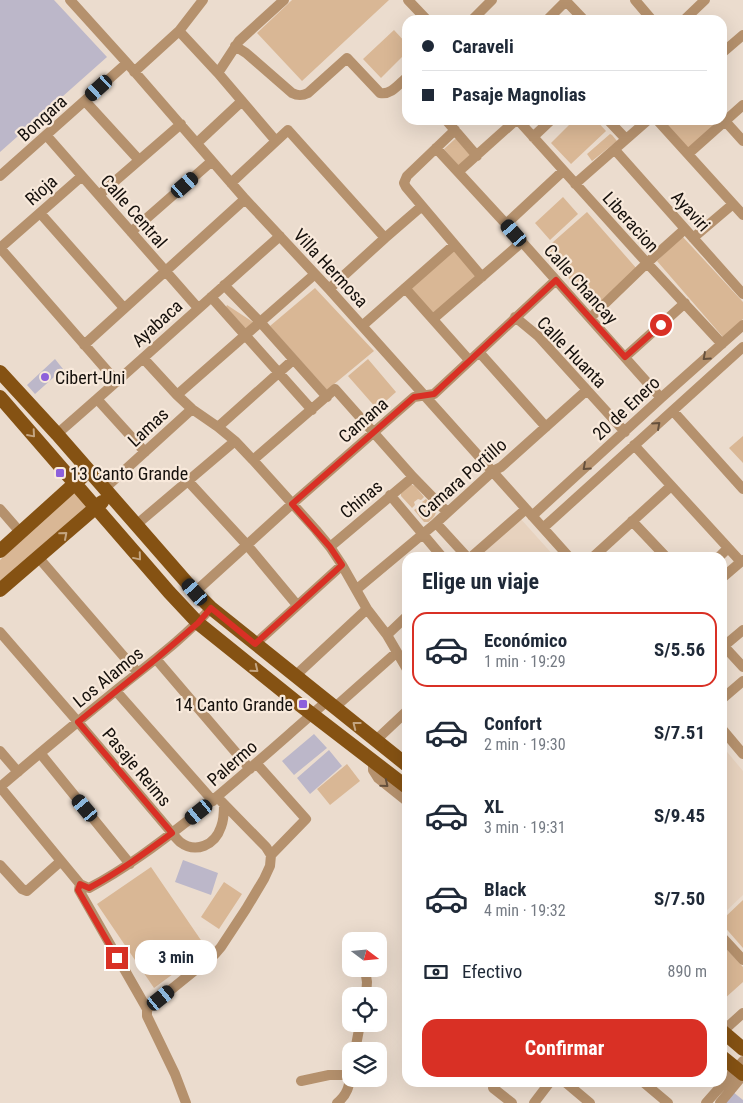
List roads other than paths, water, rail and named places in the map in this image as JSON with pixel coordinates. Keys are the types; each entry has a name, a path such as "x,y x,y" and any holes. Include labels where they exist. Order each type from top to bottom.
{"main road":[{"path":"0,372 211,608 402,761"},
{"path":"0,397 198,623 402,783"},
{"path":"0,550 88,471"},
{"path":"0,590 96,507 107,492"},
{"path":"727,1035 743,1049"},
{"path":"727,1059 741,1069"}],"street":[{"name":"Bongara","path":"0,176 85,101 179,31 203,0"},
{"path":"218,73 235,46 284,0"},
{"path":"408,0 422,15"},
{"path":"477,15 492,0"},
{"path":"635,0 648,15"},
{"path":"690,15 706,0"},
{"name":"Villa Hermosa","path":"73,1 245,199 329,289 565,552"},
{"path":"552,15 566,1 579,15"},
{"path":"179,31 276,140"},
{"path":"727,49 743,35"},
{"path":"235,46 246,53 292,93 298,95 308,93 347,58 380,93 386,94 402,83"},
{"path":"85,101 139,160"},
{"path":"197,143 242,102"},
{"path":"727,116 743,104"},
{"path":"99,195 180,124"},
{"path":"450,125 477,156"},
{"path":"458,172 511,125"},
{"name":"Liberacion","path":"522,125 722,344"},
{"path":"533,137 546,125"},
{"path":"612,125 626,140"},
{"path":"575,184 642,125"},
{"path":"662,125 743,215"},
{"path":"688,154 716,125"},
{"path":"721,125 743,141"},
{"path":"231,183 288,130 384,238"},
{"path":"455,130 407,176 404,183 482,277"},
{"name":"Calle Central","path":"46,135 198,308"},
{"name":"Calle Chancay","path":"436,148 661,398"},
{"name":"Ayaviri","path":"615,150 743,294"},
{"path":"131,232 212,161"},
{"path":"506,224 563,171"},
{"name":"Rioja","path":"0,248 82,176"},
{"path":"84,345 245,199"},
{"path":"694,238 733,204"},
{"path":"329,289 422,206"},
{"path":"40,213 124,308"},
{"path":"590,318 685,229"},
{"name":"Ayabaca","path":"57,434 280,236"},
{"path":"433,318 522,242"},
{"path":"362,326 454,245"},
{"path":"0,248 117,382"},
{"path":"177,395 315,274"},
{"name":"Camana","path":"195,592 414,397 434,394 556,280"},
{"path":"224,285 261,323 327,397"},
{"path":"405,288 469,360"},
{"path":"211,297 312,410"},
{"path":"625,357 685,303"},
{"name":"Calle Huanta","path":"515,317 538,336 624,432"},
{"name":"20 de Enero","path":"477,552 529,512 624,432 743,325"},
{"name":"20 de Enero","path":"543,528 743,348"},
{"path":"478,352 546,427"},
{"path":"143,358 192,409 218,427 253,460 330,547 357,589 367,609 402,661"},
{"path":"218,427 293,360"},
{"path":"253,460 336,390 413,477 447,512"},
{"name":"Camara Portillo","path":"357,589 493,471 502,467 587,390"},
{"path":"97,399 145,452"},
{"name":"Lamas","path":"107,492 145,452 192,409"},
{"path":"673,410 741,483"},
{"path":"136,525 235,442"},
{"path":"634,446 742,561 727,574"},
{"name":"Chinas","path":"330,547 413,477"},
{"path":"188,481 247,545 297,605"},
{"path":"598,552 671,486"},
{"path":"390,495 438,552"},
{"path":"0,509 20,532"},
{"path":"632,521 661,552"},
{"path":"436,522 464,552"},
{"path":"724,552 728,548"},
{"path":"38,557 138,674"},
{"path":"255,644 342,565"},
{"name":"Los Alamos","path":"0,787 156,659 198,623 211,608"},
{"path":"294,676 367,609"},
{"path":"386,635 402,620"},
{"path":"727,642 743,630"},
{"name":"Pasaje Reims","path":"0,632 181,842 198,848 208,845 215,838 222,827 218,800"},
{"path":"727,649 743,667"},
{"name":"Palermo","path":"80,884 89,888 130,864 218,800 312,714 330,705 397,652"},
{"path":"147,1009 215,954 221,947 264,879 270,866 272,855 306,819 253,766 156,659"},
{"path":"727,695 743,681"},
{"path":"116,691 272,855"},
{"path":"375,741 402,716"},
{"path":"727,734 742,751"},
{"path":"0,751 18,772"},
{"path":"40,753 130,864"},
{"path":"373,761 373,770 378,778 402,797"},
{"path":"0,787 80,884 78,890 147,1009 147,1016 175,1074 186,1103"},
{"path":"0,865 22,890 27,891 61,861"},
{"path":"727,942 743,960"},
{"path":"727,1027 743,1013"},
{"path":"727,1083 741,1069"},
{"path":"720,1103 741,1069"},
{"path":"301,1081 342,1074"},
{"path":"341,1102 349,1087"},
{"path":"534,1103 546,1087"},
{"path":"571,1087 590,1103"},
{"path":"648,1087 668,1103"},
{"path":"706,1103 722,1087"},
{"path":"492,1088 512,1103"}],"place":[{"name":"Cibert-Uni","path":"45,377"},
{"name":"13 Canto Grande","path":"60,473"},
{"name":"14 Canto Grande","path":"303,704"}]}
